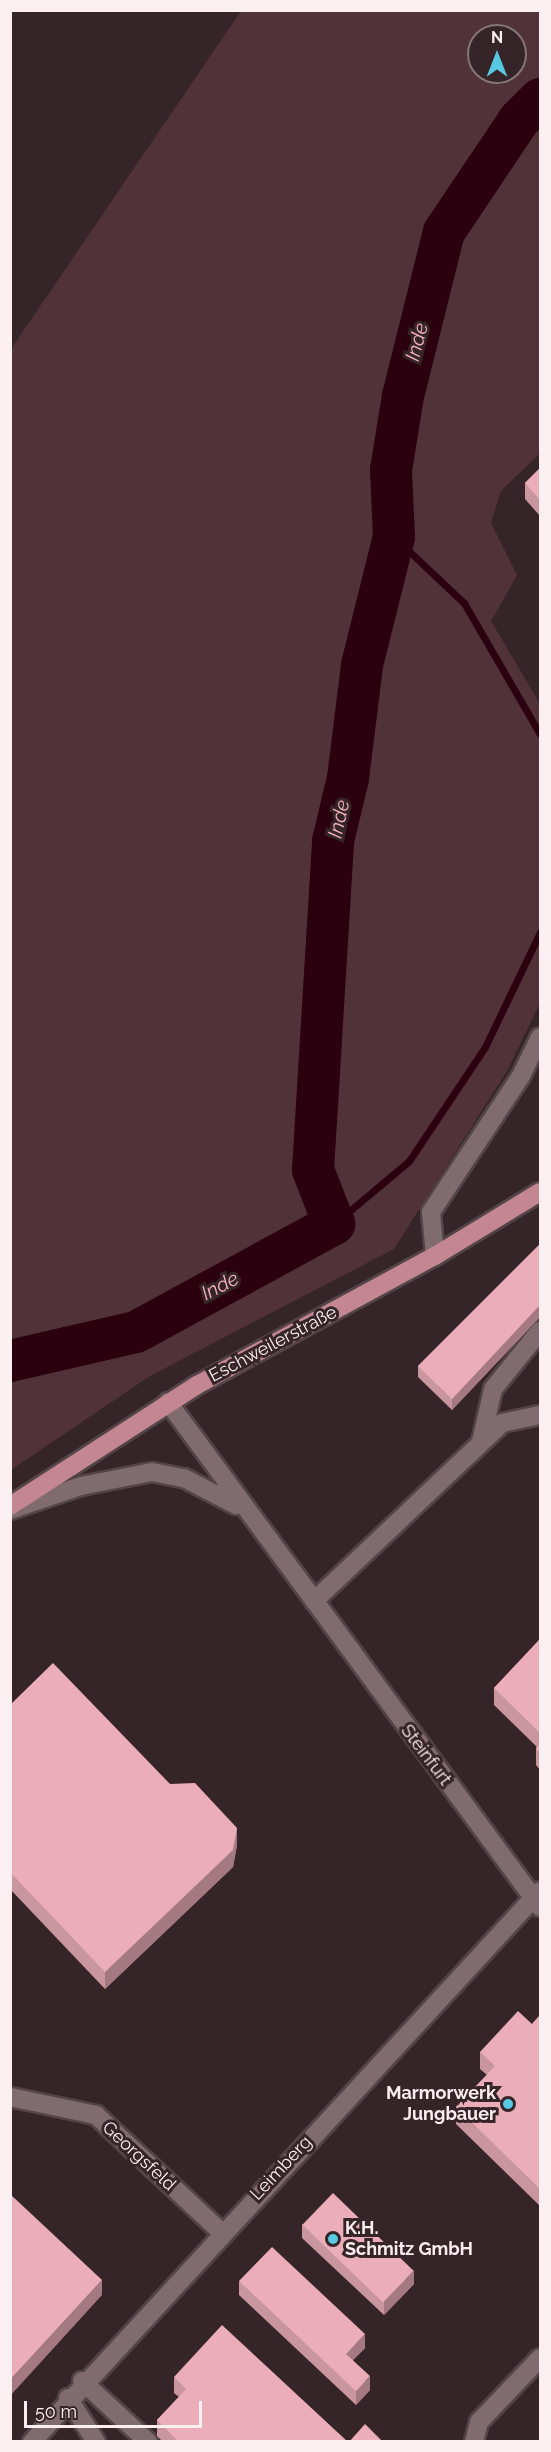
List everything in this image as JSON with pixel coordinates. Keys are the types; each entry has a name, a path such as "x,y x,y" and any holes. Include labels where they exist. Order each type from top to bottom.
{"main road":[{"name":"Eschweilerstraße","path":"10,1508 168,1402 435,1256 540,1192"}],"street":[{"path":"435,1256 431,1212 522,1076 540,1036"},
{"path":"481,1442 493,1389 540,1331"},
{"name":"Steinfurt","path":"168,1402 240,1506 538,1899"},
{"path":"314,1601 502,1423 540,1415"},
{"path":"10,1508 81,1486 152,1472 184,1478 240,1506"},
{"name":"Leimberg","path":"32,2442 82,2381 538,1899"},
{"name":"Georgsfeld","path":"10,2097 96,2115 221,2232"},
{"path":"474,2442 479,2422 540,2358"},
{"path":"82,2381 148,2442"},
{"path":"68,2398 96,2442"}],"shaded area":[{"path":"241,11 540,11 540,453 501,491 491,523 517,575 491,621 540,704 540,1003 507,1071 394,1249 150,1376 11,1470 11,349"}],"building":[{"path":"540,468 540,500 525,483"},
{"path":"540,1244 540,1308 539,1306 452,1399 418,1366"},
{"path":"540,1639 540,1733 494,1688"},
{"path":"53,1663 170,1784 195,1783 237,1828 233,1850 105,1972 10,1872 10,1705"},
{"name":"Marmorwerk Jungbauer","path":"518,2011 532,2024 540,2015 540,2189 456,2107 495,2066 480,2052"},
{"path":"333,2193 414,2271 383,2302 302,2225"},
{"path":"10,2194 102,2280 10,2380"},
{"path":"272,2247 365,2334 346,2354 370,2376 356,2391 239,2281"},
{"path":"222,2325 348,2442 179,2442 157,2420 186,2389 174,2377"},
{"path":"365,2424 383,2442 349,2442"}],"waterway":[{"name":"Inde","path":"10,1361 136,1332 334,1224 313,1170 333,841 348,778 362,665 394,537 391,470 403,396 444,232 519,120 540,99"},
{"path":"394,537 464,603 540,734"},
{"path":"334,1224 409,1161 485,1047 540,932"}],"place":[{"name":"Marmorwerk Jungbauer","path":"508,2104"},
{"name":"K.H. Schmitz GmbH","path":"333,2239"}]}
